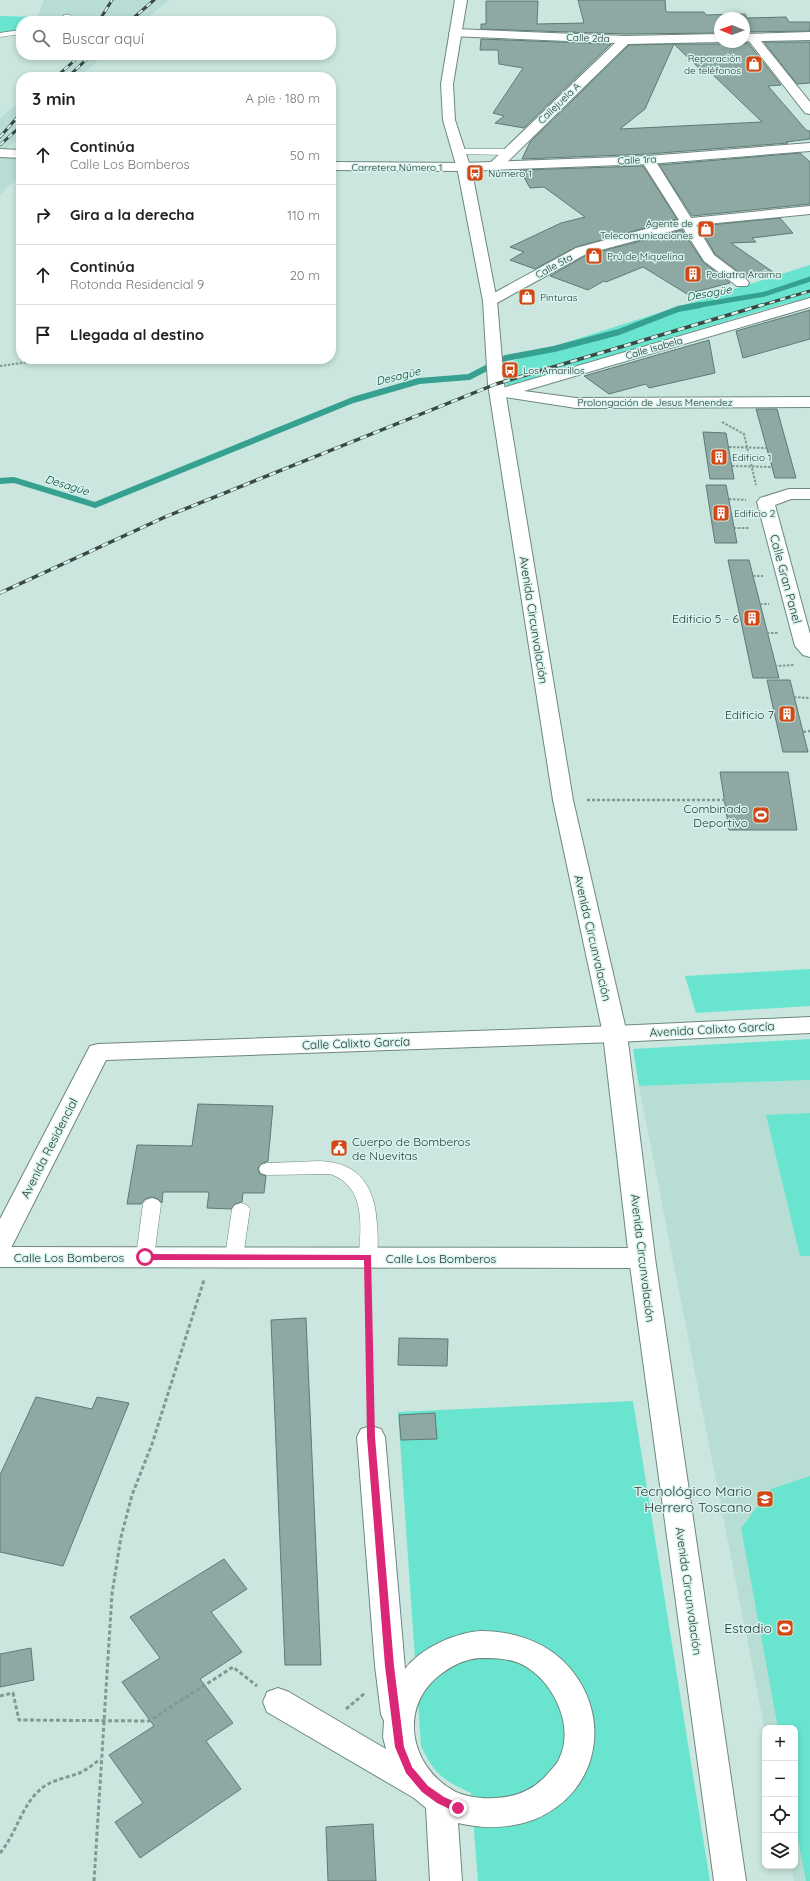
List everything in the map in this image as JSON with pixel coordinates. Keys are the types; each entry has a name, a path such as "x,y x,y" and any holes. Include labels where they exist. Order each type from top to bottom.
{"main road":[{"name":"Avenida Circunvalación","path":"461,0 447,84 449,120 464,167 490,301 495,364 563,800 615,1034 642,1258 730,1881"},
{"name":"Calle 2da","path":"455,34 625,40 714,38"},
{"path":"750,38 810,36"},
{"name":"Callejuela A","path":"494,167 625,40"},
{"path":"750,40 810,110"},
{"name":"Calle 1ra","path":"464,167 648,160 810,147"},
{"path":"0,153 16,154"},
{"path":"648,160 709,258 742,283"},
{"name":"Carretera Número 1","path":"336,166 464,167"},
{"name":"Calle 5ta","path":"490,301 581,251 688,222 810,210"},
{"name":"Calle Isabela","path":"500,393 810,302"},
{"name":"Prolongación de Jesus Menendez","path":"500,393 576,403 810,402"},
{"path":"766,502 789,494 810,494"},
{"name":"Calle Gran Panel","path":"766,502 804,646 810,651"},
{"name":"Avenida Calixto García","path":"615,1034 810,1025"},
{"name":"Calle Calixto García","path":"98,1052 615,1034"},
{"name":"Avenida Residencial","path":"0,1244 98,1052"},
{"name":"Calle Los Bomberos","path":"0,1257 642,1258"},
{"path":"371,1437 390,1666 400,1747 409,1770 433,1795 446,1881"},
{"path":"278,1702 433,1795 458,1808 490,1814 521,1809 548,1795 568,1774 579,1748 580,1719 571,1692 552,1670 528,1653 499,1645 469,1646 442,1655 418,1672 403,1696 397,1723"}],"lane":[{"path":"0,35 16,33"},
{"path":"459,152 509,152"},
{"path":"267,1169 332,1168 348,1174 357,1183 366,1199 369,1215 368,1258"},
{"path":"145,1257 152,1204"},
{"path":"222,1257 241,1209"}],"path":[{"path":"0,366 16,364"},
{"path":"744,434 759,495 766,502"},
{"path":"729,447 767,448"},
{"path":"732,466 772,467"},
{"path":"794,698 810,698"},
{"path":"803,732 810,731"},
{"path":"563,800 725,800"},
{"path":"94,1881 112,1594 121,1537 132,1495 152,1444 183,1350 222,1257"},
{"path":"368,1258 371,1437"},
{"path":"0,1696 13,1693 18,1720 148,1721 233,1667 278,1702"},
{"path":"0,1853 8,1846 24,1808 41,1789 51,1782 76,1775 89,1769 101,1759"}],"shaded area":[{"path":"44,0 169,0 150,16 38,16"},
{"path":"74,60 98,60 85,72 59,72"},
{"path":"16,105 16,140 3,153 16,154 16,179 0,195 0,118"},
{"name":"Tecnológico Mario Herrero Toscano","path":"810,1080 810,1881 794,1881 792,1869 798,1869 798,1725 764,1725 639,1086"}],"green space":[{"path":"0,16 16,16 16,31 0,33"},
{"path":"810,265 810,298 780,305 506,388 507,363 561,344"},
{"path":"810,969 810,1006 696,1013 685,976"},
{"path":"810,1039 810,1080 639,1086 633,1049"},
{"path":"810,1113 810,1256 800,1256 766,1115"},
{"path":"633,1401 710,1881 478,1881 471,1793 446,1780 440,1775 430,1763 421,1746 398,1412"},
{"name":"Estadio","path":"810,1476 810,1881 806,1881 798,1839 798,1725 777,1725 741,1528 771,1489"}],"building":[{"path":"578,0 665,0 666,12 704,12 706,15 714,15 714,33 625,34 481,29 481,24 486,24 486,1 538,1 537,24 584,23"},
{"path":"786,17 789,22 810,22 810,31 750,32 750,18"},
{"path":"481,39 611,44 524,128 495,123 504,116 493,113 523,68 499,64 498,50 480,50"},
{"path":"764,42 810,42 810,83 797,84"},
{"path":"674,44 714,44 714,48 750,48 750,46 781,85 768,86 806,130 810,131 810,139 786,142 788,143 648,154 522,159 530,142 629,45","holes":["674,44 702,71 709,71 762,122 620,129 645,109"]},
{"path":"800,153 810,162 810,204 692,216 659,165"},
{"path":"643,166 677,219 576,247 535,269 510,260 524,252 510,247 561,223 585,217 544,187 530,188 520,170"},
{"path":"780,218 793,233 752,238 756,242 731,243 773,272 747,278 715,254 699,226"},
{"path":"682,230 703,262 730,283 687,294 643,267 606,282 604,281 588,290 550,276 587,255"},
{"path":"810,310 810,339 743,358 736,331"},
{"path":"709,340 715,373 649,388 646,384 609,394 584,376"},
{"path":"756,409 777,409 796,478 775,478"},
{"name":"Edificio 1","path":"703,432 726,433 734,479 710,479"},
{"name":"Edificio 2","path":"706,485 726,485 737,543 715,543"},
{"name":"Edificio 5 - 6","path":"728,560 749,560 779,678 753,678"},
{"name":"Edificio 7","path":"767,680 790,680 808,752 783,752"},
{"name":"Combinado Deportivo","path":"720,772 788,772 797,830 729,830"},
{"path":"198,1104 273,1106 268,1161 261,1164 258,1168 260,1174 266,1176 264,1193 243,1193 242,1202 235,1204 231,1209 207,1208 209,1192 163,1192 162,1203 158,1199 152,1197 145,1199 141,1204 127,1204 137,1145 192,1146"},
{"path":"306,1318 321,1665 285,1665 271,1320"},
{"path":"399,1338 448,1339 447,1366 398,1365"},
{"path":"36,1397 92,1409 97,1397 129,1403 63,1566 0,1552 0,1475"},
{"path":"435,1413 437,1439 401,1440 399,1415"},
{"path":"224,1559 247,1589 211,1612 242,1652 200,1679 233,1723 206,1741 241,1789 140,1858 115,1822 143,1803 109,1755 154,1726 122,1682 160,1658 130,1617"},
{"path":"31,1648 34,1680 0,1687 0,1654"},
{"path":"373,1824 376,1881 328,1881 326,1827"}],"waterway":[{"name":"Desagüe","path":"694,306 765,294 810,279"},
{"name":"Desagüe","path":"0,481 14,480 95,505 353,400 419,381 469,377 506,358 554,349 619,332 678,309 700,305"}],"railway":[{"path":"102,16 112,0"},
{"path":"136,16 154,0"},
{"path":"62,72 74,60"},
{"path":"73,72 86,60"},
{"path":"0,137 16,119"},
{"path":"0,145 16,131"},
{"path":"759,306 810,291"},
{"path":"0,593 165,517 496,384 762,305"}],"place":[{"name":"Reparación de teléfonos","path":"754,64"},
{"name":"Número 1","path":"475,173"},
{"name":"Agente de Telecomunicaciones","path":"706,229"},
{"name":"Prú de Miquelina","path":"594,256"},
{"name":"Pediatra Araima","path":"693,274"},
{"name":"Pinturas","path":"527,297"},
{"name":"Los Amarillos","path":"510,370"},
{"name":"Edificio 1","path":"719,457"},
{"name":"Edificio 2","path":"721,513"},
{"name":"Edificio 5 - 6","path":"752,618"},
{"name":"Edificio 7","path":"787,714"},
{"name":"Combinado Deportivo","path":"761,815"},
{"name":"Cuerpo de Bomberos de Nuevitas","path":"339,1148"},
{"name":"Tecnológico Mario Herrero Toscano","path":"765,1499"},
{"name":"Estadio","path":"785,1628"}],"route":[{"path":"145,1257 368,1258 371,1437 390,1666 400,1747 409,1770 425,1789 441,1800 458,1808"}]}
